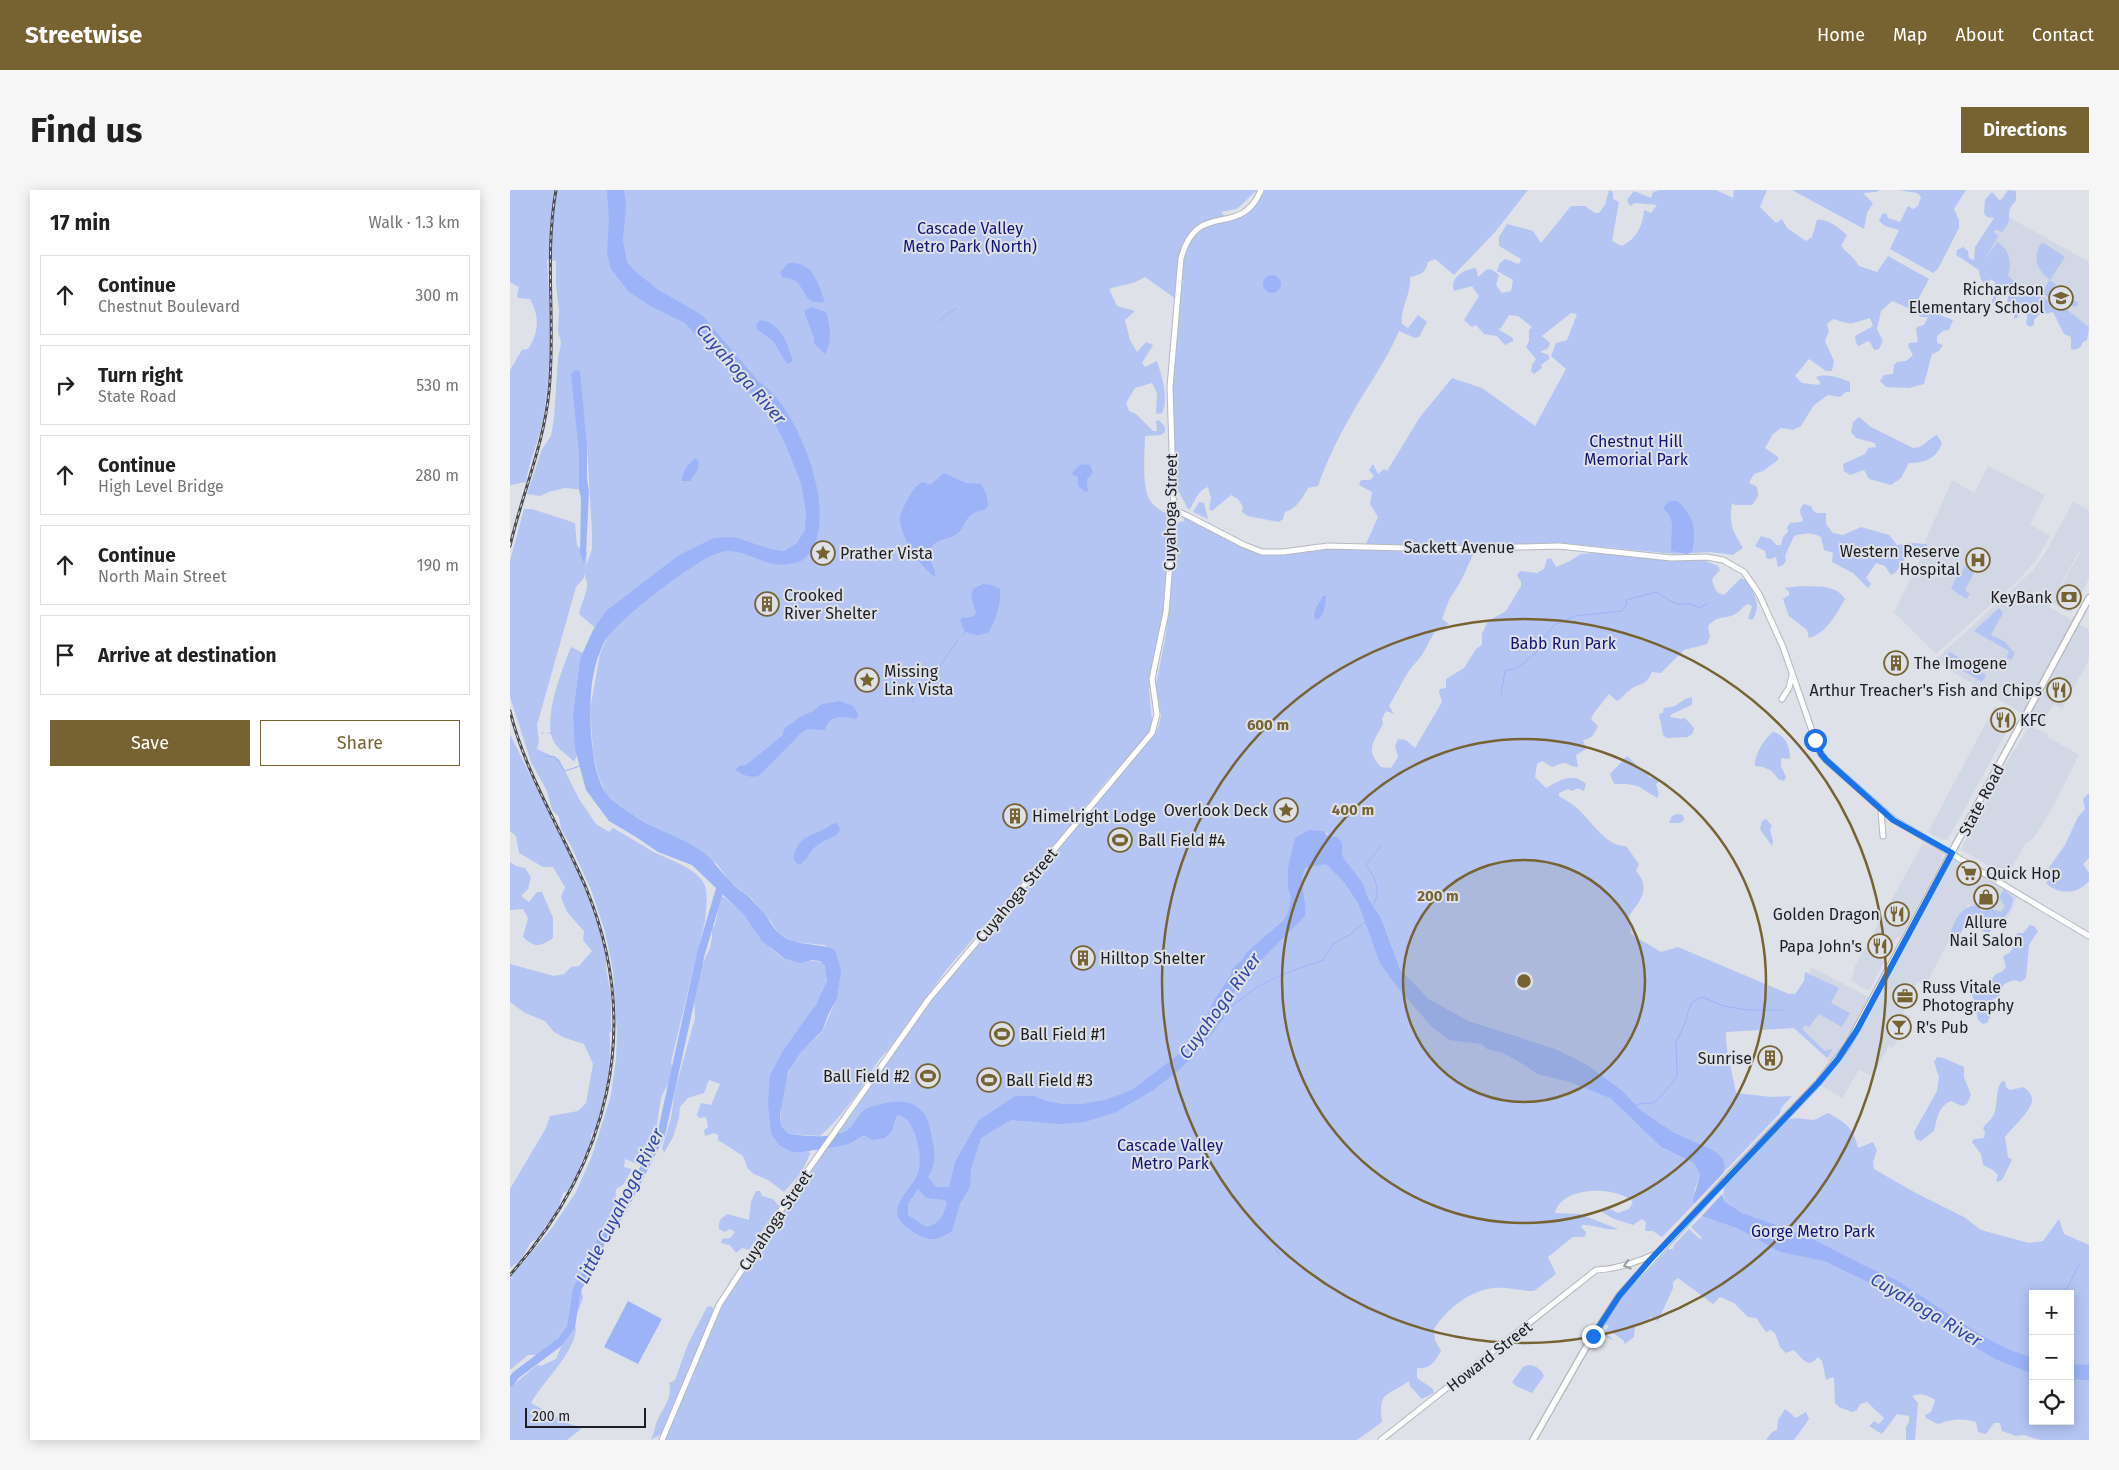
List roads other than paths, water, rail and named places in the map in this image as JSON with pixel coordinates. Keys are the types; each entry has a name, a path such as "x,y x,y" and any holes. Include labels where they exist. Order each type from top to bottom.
{"main road":[{"name":"State Road","path":"1533,1440 1619,1296 1664,1245 1818,1083 1847,1046 2089,598"}],"street":[{"name":"Cuyahoga Street","path":"662,1440 722,1299 838,1128 928,1000 1152,733 1157,714 1152,679 1166,612 1174,514 1170,387 1178,282 1182,255 1188,240 1198,227 1208,222 1239,217 1251,207 1261,190"},
{"name":"Sackett Avenue","path":"1174,514 1181,513 1188,516 1244,545 1262,552 1284,552 1328,546 1443,550 1573,546 1674,558 1714,558 1734,565 1748,576 1776,631 1792,674"},
{"path":"1782,699 1789,688 1792,674"},
{"path":"1792,674 1821,754 1837,771 1881,810 1893,820 1952,853 2089,936"},
{"path":"1881,810 1884,836"},
{"name":"Howard Street","path":"1381,1440 1596,1270 1618,1268 1656,1254"}],"water":[{"name":"Cuyahoga River","path":"607,190 624,190 626,206 623,241 627,262 657,289 702,315 759,382 774,395 788,414 801,439 818,493 820,519 816,541 801,561 784,565 775,564 738,552 720,552 694,565 650,598 621,623 610,634 599,653 593,676 590,711 595,765 602,787 609,796 642,820 703,852 737,888 754,902 781,935 800,943 835,950 841,970 837,999 822,1031 800,1053 788,1072 780,1114 781,1126 789,1134 818,1136 840,1134 849,1129 860,1114 868,1108 890,1102 907,1102 920,1109 929,1123 934,1161 928,1177 936,1187 949,1187 955,1162 979,1120 1015,1096 1034,1096 1046,1101 1063,1104 1082,1104 1105,1100 1132,1090 1179,1054 1203,1023 1233,968 1242,960 1247,952 1283,921 1288,913 1291,897 1288,888 1288,868 1295,838 1309,830 1324,831 1328,837 1338,837 1342,843 1344,859 1362,882 1369,900 1382,920 1400,969 1429,999 1469,1021 1556,1049 1588,1065 1624,1092 1639,1109 1673,1132 1713,1150 1722,1158 1725,1167 1721,1192 1725,1202 1742,1213 1809,1237 1898,1281 1981,1335 2005,1348 2029,1357 2029,1372 1995,1359 1970,1344 1920,1307 1825,1261 1780,1252 1737,1228 1702,1216 1695,1207 1693,1200 1700,1175 1694,1163 1661,1147 1610,1098 1570,1082 1537,1074 1518,1061 1503,1053 1487,1049 1481,1044 1449,1040 1431,1026 1394,983 1380,963 1358,903 1344,882 1326,864 1305,868 1302,886 1306,910 1305,916 1242,979 1225,1007 1224,1018 1200,1049 1179,1070 1152,1091 1116,1112 1085,1122 1061,1124 1011,1120 981,1138 971,1169 970,1187 960,1204 952,1231 944,1236 930,1239 918,1235 906,1227 898,1218 898,1208 902,1198 916,1178 920,1161 916,1139 911,1126 905,1118 898,1115 896,1117 892,1131 885,1138 872,1140 862,1136 851,1143 841,1146 802,1152 792,1152 779,1145 771,1133 768,1103 770,1075 784,1049 817,1003 827,981 825,966 820,961 812,960 801,963 785,959 763,942 744,915 692,865 658,852 609,821 586,790 575,749 573,714 580,659 593,630 606,611 679,555 714,538 734,537 770,549 784,551 797,543 805,530 806,512 801,483 785,443 769,413 685,323 652,307 629,292 611,269 607,252 609,219","holes":["918,1189 926,1198 944,1200 947,1203 944,1211 938,1221 931,1226 926,1227 908,1215 908,1204"]},
{"path":"788,263 796,263 809,269 817,281 825,302 809,299 795,280 782,277 780,272"},
{"path":"1272,275 1278,278 1281,284 1278,290 1272,293 1266,290 1263,284 1266,278"},
{"path":"812,307 826,312 830,328 830,339 825,354 814,343 804,311"},
{"path":"760,320 778,329 785,340 793,361 787,364 773,341 757,329 756,324"},
{"path":"575,370 580,371 587,446 589,492 584,563 580,553 581,499 579,489 579,453 571,374"},
{"path":"696,458 699,462 698,469 690,481 682,481 686,468"},
{"path":"1081,464 1090,465 1093,473 1087,479 1088,491 1085,492 1078,486 1078,477 1071,474"},
{"path":"944,473 966,483 981,484 986,493 988,505 986,509 971,515 958,534 934,544 930,555 935,577 917,559 907,542 900,517 912,491 916,487 923,482 930,485"},
{"path":"1669,501 1677,501 1691,518 1694,537 1692,552 1687,554 1671,551 1672,523 1669,515 1663,508"},
{"path":"983,584 992,585 1000,589 1000,600 996,617 988,633 977,635 965,632 960,620 963,617 974,616 976,612 971,597 973,589"},
{"path":"1323,596 1326,596 1326,603 1321,616 1317,620 1314,617 1315,610"},
{"path":"840,701 853,706 859,715 856,719 837,717 830,721 825,730 808,729 802,732 760,775 744,775 735,770 739,766 746,765 782,736 785,728 800,717 822,704"},
{"path":"837,823 840,829 838,834 816,846 799,865 793,859 796,850 804,839"},
{"path":"628,1301 662,1319 638,1364 604,1347"},
{"path":"2074,1364 2089,1365 2089,1380 2074,1379"}],"waterway":[{"path":"938,321 956,308"},
{"path":"1501,695 1505,671 1517,668 1538,651 1542,640 1554,625 1575,616 1621,611 1627,605 1626,600 1656,592 1676,604 1692,604 1699,608 1709,603"},
{"path":"925,688 958,640"},
{"path":"912,703 916,696"},
{"path":"545,756 555,757 565,771 580,766"},
{"path":"1373,905 1376,900 1377,890 1372,874 1366,865 1381,846"},
{"name":"Little Cuyahoga River","path":"510,1383 516,1375 560,1342 571,1327 577,1289 588,1271 601,1242 622,1211 661,1135 701,953 720,889"},
{"name":"Cuyahoga River","path":"1223,1013 1257,987 1281,975 1323,960 1333,944 1351,934 1366,921"},
{"path":"1634,1106 1642,1103 1652,1104 1677,1077 1676,1042 1684,1026 1691,1003 1699,998 1705,998 1724,1006 1747,1010 1782,1010"},
{"path":"1258,1231 1269,1242"},
{"path":"1275,1249 1280,1255"},
{"path":"2066,1290 2080,1263"}],"railway":[{"path":"510,546 538,450 549,391 551,366 550,265 556,190"},
{"path":"510,711 534,780 586,888 603,940 612,992 613,1043 606,1093 592,1141 571,1188 544,1233 510,1275"}],"place":[{"name":"Richardson Elementary School","path":"2061,298"},
{"name":"Prather Vista","path":"823,553"},
{"name":"Western Reserve Hospital","path":"1978,560"},
{"name":"KeyBank","path":"2069,597"},
{"name":"Crooked River Shelter","path":"767,604"},
{"name":"The Imogene","path":"1896,663"},
{"name":"Missing Link Vista","path":"867,680"},
{"name":"Arthur Treacher's Fish and Chips","path":"2059,690"},
{"name":"KFC","path":"2003,720"},
{"name":"Overlook Deck","path":"1286,810"},
{"name":"Himelright Lodge","path":"1015,816"},
{"name":"Ball Field #4","path":"1120,840"},
{"name":"Quick Hop","path":"1969,873"},
{"name":"Allure Nail Salon","path":"1986,897"},
{"name":"Golden Dragon","path":"1897,914"},
{"name":"Papa John's","path":"1880,946"},
{"name":"Hilltop Shelter","path":"1083,958"},
{"name":"Russ Vitale Photography","path":"1905,996"},
{"name":"R's Pub","path":"1899,1027"},
{"name":"Ball Field #1","path":"1002,1034"},
{"name":"Sunrise","path":"1770,1058"},
{"name":"Ball Field #2","path":"928,1076"},
{"name":"Ball Field #3","path":"989,1080"}],"park label":[{"name":"Cascade Valley Metro Park (North)","path":"970,237"},
{"name":"Chestnut Hill Memorial Park","path":"1636,450"},
{"name":"Babb Run Park","path":"1563,643"},
{"name":"Cascade Valley Metro Park","path":"1170,1154"},
{"name":"Gorge Metro Park","path":"1813,1231"}]}
